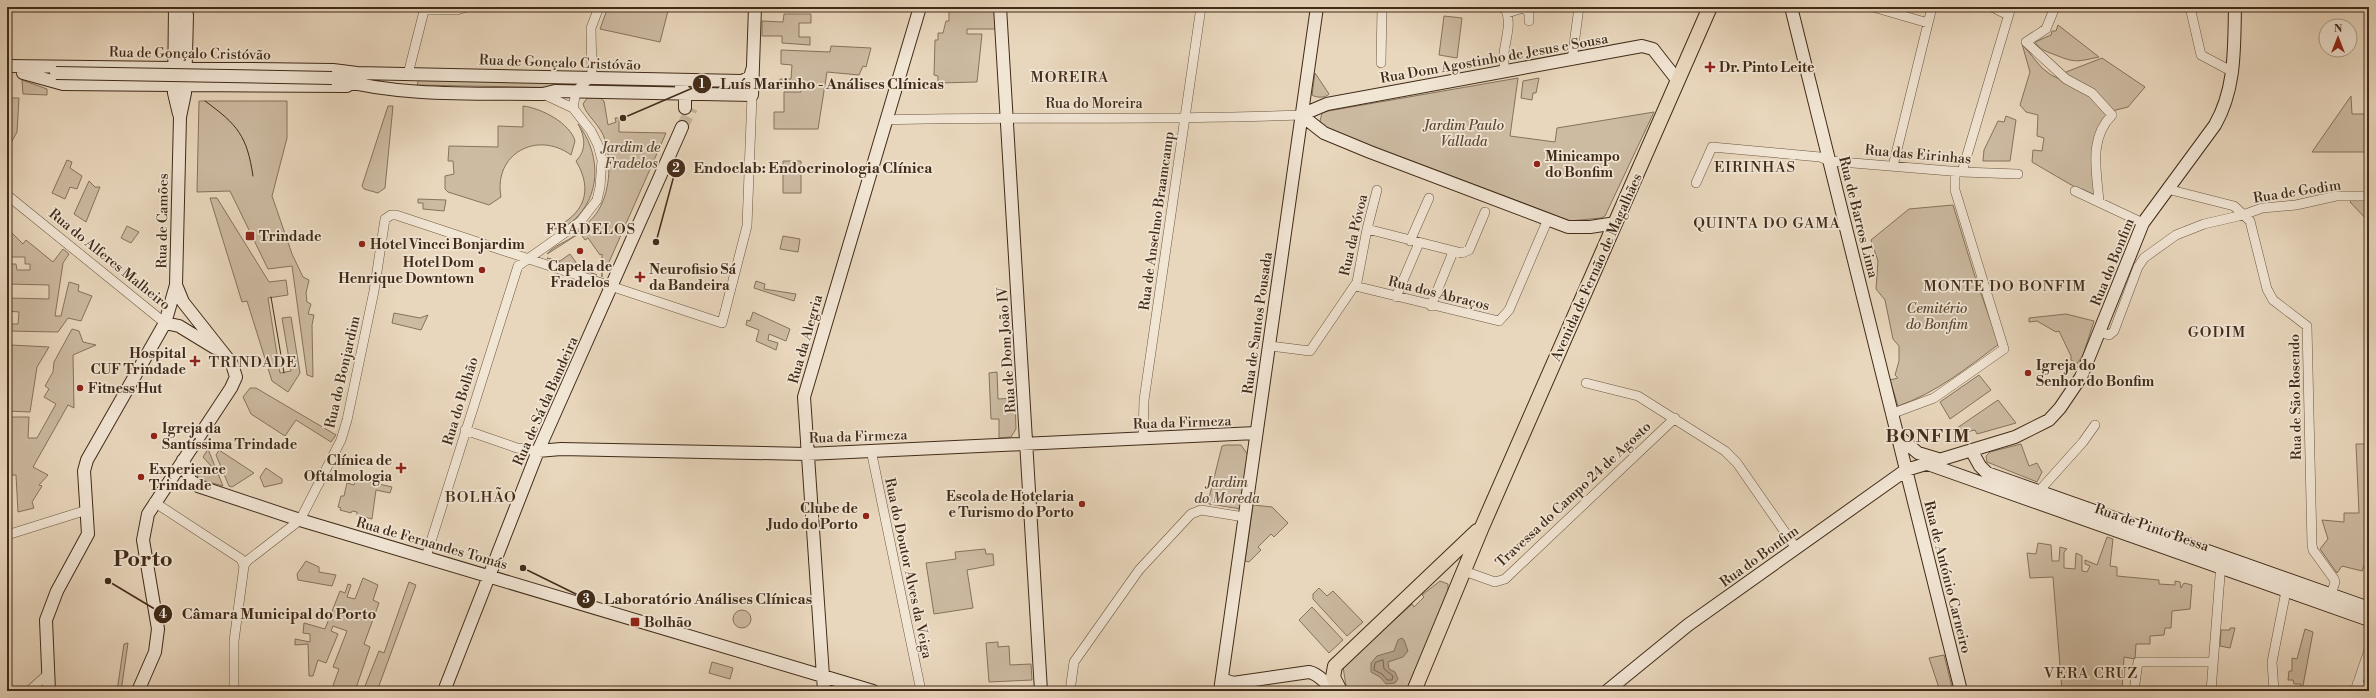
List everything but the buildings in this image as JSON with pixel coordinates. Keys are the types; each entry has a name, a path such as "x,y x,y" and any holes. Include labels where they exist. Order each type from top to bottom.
{"main road":[{"name":"Rua de Camões","path":"49,691 46,620 57,591 88,534 88,510 84,471 87,460 166,323 176,285 180,68 175,7"},
{"path":"752,95 755,7"},
{"name":"Rua da Alegria","path":"824,691 804,397 920,7"},
{"name":"Rua de Dom João IV","path":"1000,7 1041,691"},
{"name":"Rua de Santos Pousada","path":"1221,685 1317,7"},
{"name":"Avenida de Fernão de Magalhães","path":"1414,691 1482,527 1710,7"},
{"name":"Rua de Barros Lima","path":"1790,7 1906,470"},
{"name":"Rua do Bonfim","path":"1608,691 1693,622 1923,459 1938,459 2015,437 2049,420 2060,408 2081,377 2143,223 2215,125 2224,110 2230,90 2233,72 2235,7"},
{"name":"Rua de Camões","path":"180,68 188,10"},
{"name":"Rua Dom Agostinho de Jesus e Sousa","path":"1301,115 1327,104 1647,46 1653,49 1678,81"},
{"name":"Rua de Gonçalo Cristóvão","path":"7,66 63,84 336,87 357,79"},
{"name":"Rua de Gonçalo Cristóvão","path":"7,72 22,70 136,67 333,70 357,79 412,92 543,94 555,91 576,91 752,95"},
{"path":"134,85 142,78 143,73 136,67"},
{"name":"Rua de Gonçalo Cristóvão","path":"22,70 56,73 357,79 408,74 592,76 742,81 750,77 753,67"},
{"path":"224,69 218,75 218,79 224,85"},
{"path":"678,80 685,93 689,108 704,94"},
{"path":"1301,115 1324,132 1370,152 1573,228 1616,223"},
{"name":"Rua de Sá da Bandeira","path":"444,691 488,575 538,451 682,127"},
{"path":"138,691 155,652 158,629 143,540 148,514 154,502 235,382 232,364 183,302 176,285"},
{"name":"Rua do Alferes Malheiro","path":"166,323 179,326 220,350"},
{"name":"Rua da Firmeza","path":"538,451 561,449 807,454 1256,433"},
{"path":"1897,435 1923,459"},
{"name":"Rua de Pinto Bessa","path":"1971,450 1980,466 1988,473 2039,491 2222,562 2286,591 2369,620"},
{"name":"Rua de Pinto Bessa","path":"1923,459 2222,562 2332,595 2369,608"},
{"name":"Rua de Fernandes Tomás","path":"183,460 190,480 198,486 300,520 873,691"},
{"name":"Rua de António Carneiro","path":"1906,470 1961,691"},
{"name":"Avenida de Fernão de Magalhães","path":"1339,691 1333,677 1335,666 1482,527"},
{"path":"1437,571 1448,574 1458,586"},
{"path":"1221,685 1309,672 1315,674 1330,688 1339,691"}],"street":[{"path":"408,74 425,9 457,10 466,7"},
{"path":"543,94 573,108 576,91 592,76 591,28 599,7"},
{"name":"Rua de Anselmo Braamcamp","path":"1143,439 1144,400 1201,7"},
{"path":"1381,63 1382,7"},
{"path":"1572,60 1579,7"},
{"path":"1873,7 1928,23"},
{"path":"1893,166 1932,7"},
{"path":"1891,414 1934,398 2004,349 1955,190 1959,172 2009,11 1992,7"},
{"path":"2055,7 2046,29 2026,42 2066,79 2092,94 2112,115 2102,126 2097,144 2096,159 2100,202"},
{"path":"2190,7 2201,55 2233,72"},
{"path":"1506,72 1503,61 1509,22 1504,10 1525,8 1529,12 1529,21"},
{"path":"528,258 722,323 747,226 752,95"},
{"name":"Rua do Bolhão","path":"426,557 518,266 580,222 597,200 602,173 598,145 591,131 573,108"},
{"name":"Rua do Moreira","path":"886,120 1007,117 1185,118 1301,115"},
{"name":"Rua das Eirinhas","path":"1696,183 1712,147 1820,157 1829,161 1959,172 2018,174"},
{"path":"2167,189 2225,203 2234,206 2243,214"},
{"name":"Rua da Póvoa","path":"1270,346 1310,351 1355,286 1359,278 1367,229 1377,190"},
{"path":"2075,191 2143,223"},
{"name":"Rua do Alferes Malheiro","path":"7,195 166,323"},
{"name":"Rua de Godim","path":"2100,332 2109,335 2114,331 2138,267 2144,258 2187,230 2222,218 2243,214 2262,208 2296,205 2346,196 2369,196"},
{"path":"1396,297 1429,198"},
{"path":"1367,229 1453,252 1462,253 1469,250 1485,212"},
{"name":"Rua de São Rosendo","path":"2243,214 2250,221 2267,290 2273,300 2307,326 2312,545 2313,550 2334,578 2335,582 2332,595"},
{"name":"Rua do Bonjardim","path":"244,566 247,561 300,520 341,440 348,420 374,291 383,226 388,216 396,215 528,258"},
{"name":"Rua dos Abraços","path":"1355,286 1493,321 1502,320 1509,310 1548,219"},
{"path":"1431,306 1453,252"},
{"path":"1586,383 1638,396 1675,418 1733,458 1796,548"},
{"name":"Travessa do Campo 24 de Agosto","path":"1464,571 1495,582 1505,578 1675,418"},
{"path":"2039,491 2083,442 2095,425"},
{"name":"Rua da Firmeza","path":"465,430 517,448 538,451"},
{"name":"Rua do Doutor Alves da Veiga","path":"871,450 921,691"},
{"path":"154,502 241,559 244,566 234,641 234,691"},
{"path":"7,535 88,510"},
{"path":"1070,691 1074,662 1139,570 1191,514 1201,510 1244,517"},
{"path":"2211,691 2212,662 2222,562"},
{"path":"2274,691 2272,662 2286,591"},
{"path":"2369,650 2356,688 2369,688"},
{"path":"2134,691 2138,662 2212,662"},
{"path":"29,691 48,674"}],"green space":[{"path":"608,7 669,7 660,42 600,29"},
{"path":"949,7 996,7 997,29 967,29 967,34 982,34 977,82 938,83 938,76 934,75 935,40 938,40 938,33 943,33 946,21 949,21"},
{"path":"784,14 811,14 811,23 799,23 799,37 810,37 810,45 782,43 782,36 762,36 762,21 783,22"},
{"path":"1444,16 1462,18 1457,58 1439,55"},
{"path":"2058,25 2099,57 2076,61 2060,57 2040,48 2035,42 2051,35 2052,31 2056,31"},
{"path":"2022,44 2042,68 2051,75 2089,93 2109,115 2099,126 2095,195 2082,189 2080,190 2032,162 2033,150 2042,151 2044,138 2037,136 2038,115 2026,112 2020,105 2030,72"},
{"path":"831,46 871,48 866,67 863,66 859,75 827,72 818,129 774,129 774,112 784,112 784,92 801,92 800,87 780,87 780,79 791,79 792,65 781,64 781,50 830,52"},
{"path":"2102,58 2145,87 2128,107 2112,111 2067,75 2066,72"},
{"path":"1315,73 1329,94 1328,95 1316,97 1312,95"},
{"path":"419,78 579,81 573,88 417,85"},
{"name":"Jardim Paulo Vallada","path":"1518,78 1510,136 1555,142 1557,128 1654,112 1605,216 1601,218 1570,221 1327,129 1320,121 1322,113 1328,111"},
{"path":"1539,78 1536,93 1533,93 1532,100 1521,98 1523,81"},
{"path":"22,80 47,89 47,95 23,94"},
{"path":"2351,96 2352,114 2369,114 2369,152 2312,152"},
{"path":"7,98 19,98 17,132 7,150"},
{"name":"Jardim de Fradelos","path":"587,98 600,98 604,101 608,125 616,122 615,118 619,118 619,132 666,133 606,269 602,270 602,254 600,255 588,238 585,240 580,233 547,254 553,248 575,235 591,220 601,206 607,188 609,159 603,135 587,113 583,104"},
{"path":"199,101 287,101 287,138 272,196 292,254 303,277 309,280 306,293 307,302 311,304 308,314 314,315 312,325 313,377 307,375 292,266 268,269 230,191 197,192"},
{"path":"388,106 393,106 385,188 378,193 364,189 362,186"},
{"path":"523,106 546,113 567,128 575,141 571,155 558,148 545,145 532,146 520,150 511,158 504,169 500,182 501,197 489,205 448,192 445,189 445,176 454,174 453,161 448,161 449,146 498,147 498,126 523,127"},
{"path":"2006,116 2016,120 2010,161 1983,161 1984,150 1998,121 2004,122"},
{"path":"578,124 585,135 594,158 594,183 586,206 578,216 566,226 552,229 572,217 583,201 585,192 584,182 576,161 580,157 584,143"},
{"path":"67,160 72,162 70,168 82,176 77,189 70,187 65,199 52,193"},
{"path":"783,161 801,161 801,193 783,193"},
{"path":"89,181 95,187 100,187 86,222 74,214"},
{"path":"210,198 217,198 269,282 286,280 288,295 268,298 280,373 291,371 282,318 291,317 300,373 288,392 272,381 247,301 242,302"},
{"path":"2369,198 2369,222 2350,202 2352,200"},
{"path":"418,199 446,200 444,211 423,209 423,203 418,203"},
{"name":"Cemitério do Bonfim","path":"1953,205 1976,280 1999,344 1963,371 1938,387 1912,401 1898,406 1890,380 1898,378 1895,375 1899,361 1899,346 1893,339 1885,300 1876,289 1878,261 1871,240 1909,209"},
{"path":"127,226 139,232 131,243 121,238"},
{"path":"7,228 23,244 26,240 53,262 63,249 69,254 63,263 55,316 61,316 69,282 79,285 78,291 92,296 81,321 68,318 58,332 7,331 7,324 18,324 19,312 7,311 7,298 49,299 49,285 7,284 7,264 16,264 17,270 30,270 30,264 25,264 25,257 7,257"},
{"path":"783,236 800,239 798,252 780,249"},
{"path":"570,254 580,268 597,275 547,258 560,261"},
{"path":"756,281 765,284 764,289 796,294 794,301 754,288"},
{"path":"753,312 790,329 786,341 769,334 768,340 778,343 776,350 756,341 759,330 746,325 747,320 750,321"},
{"path":"394,313 420,318 428,315 421,330 392,323"},
{"path":"2066,314 2094,321 2083,355 2077,364 2071,360 2071,356 2059,331 2056,332 2037,321 2029,322 2029,318"},
{"path":"72,329 79,331 83,342 96,345 73,355 74,408 68,405 33,467 48,475 39,485 42,486 32,502 34,508 18,512 16,475 7,475 7,417 29,417 28,438 37,438 56,404 44,397 49,389 45,386 53,372 54,362"},
{"path":"11,345 49,347 37,367 30,412 7,411 7,364 8,358 11,358"},
{"path":"997,372 998,399 1015,398 1016,429 1011,437 999,438 999,419 991,419 989,373"},
{"path":"1979,375 1991,390 1950,419 1940,402"},
{"path":"250,388 256,388 336,435 331,442 296,420 285,436 251,414 243,397"},
{"path":"1998,400 2016,423 1977,434 1975,430 1961,433 1957,428"},
{"path":"2021,444 2029,466 2037,463 2042,472 2037,482 1987,462 1986,456 1990,452"},
{"path":"2356,444 2369,444 2369,522 2367,522 2366,526 2369,526 2369,552 2362,571 2342,566 2337,573 2320,549 2328,539 2322,520 2344,522 2344,513 2359,513"},
{"name":"Jardim do Moreda","path":"1241,445 1248,455 1241,509 1209,504 1208,502 1222,446"},
{"path":"208,449 223,486 205,481 197,476 204,468 207,470 211,466 203,457"},
{"path":"219,450 254,473 232,487 229,486 216,455"},
{"path":"266,468 282,479 282,483 264,487 260,477"},
{"path":"356,479 392,487 390,493 376,490 372,519 357,515 357,512 352,511 351,513 340,510 341,508 338,507 341,496 344,496 347,483 354,485"},
{"path":"1253,505 1272,507 1288,523 1274,537 1271,534 1258,547 1261,550 1249,562 1245,561"},
{"path":"2107,537 2113,539 2110,566 2117,567 2117,576 2159,580 2159,584 2175,585 2175,581 2180,582 2181,588 2184,583 2192,585 2190,609 2172,611 2171,628 2165,628 2164,635 2150,636 2150,644 2136,644 2135,659 2124,657 2122,691 2062,691 2053,577 2030,578 2027,553 2036,554 2038,543 2051,545 2052,561 2059,561 2060,547 2067,549 2064,552 2064,568 2075,569 2076,553 2082,556 2082,571 2087,572 2090,566 2085,564 2085,560 2097,565"},
{"path":"985,549 986,554 993,554 994,565 967,570 973,608 934,614 926,563 956,559 955,552"},
{"path":"306,561 319,567 319,572 336,575 332,586 298,580 297,574"},
{"path":"363,578 378,585 373,600 379,603 364,644 370,647 355,691 331,691 339,669 333,667 347,631 333,626 331,631 338,634 326,663 318,660 313,676 309,676 308,644 295,645 295,639 310,642 310,634 303,633 304,623 325,629 340,591 345,593 348,584 351,585 347,597 355,599"},
{"path":"1440,581 1448,584 1448,594 1406,691 1352,691 1346,686 1343,667 1412,604 1414,607 1424,597 1422,595"},
{"path":"409,582 416,585 377,691 363,691 379,651 384,653"},
{"path":"1319,588 1327,596 1333,591 1363,622 1347,636 1313,599 1313,594"},
{"path":"1312,607 1343,640 1329,653 1299,620"},
{"path":"742,610 748,613 751,619 748,625 742,628 736,625 733,619 736,613"},
{"path":"2230,628 2235,628 2230,648 2220,646 2221,630 2230,630"},
{"path":"2305,629 2313,632 2302,691 2297,691 2301,684 2294,684 2293,680 2288,680 2289,671 2292,671 2292,658 2297,659"},
{"path":"998,642 998,647 1009,646 1010,665 1031,664 1032,680 989,682 986,643"},
{"path":"128,643 121,691 117,691 124,644"},
{"path":"1944,655 1953,691 1940,691 1929,658"},
{"path":"712,662 733,668 730,679 709,673"}],"water":[{"path":"1402,638 1408,651 1403,657 1388,662 1389,669 1395,672 1398,679 1395,683 1386,684 1380,677 1371,672 1371,663 1377,656 1394,651 1398,640"}],"tunnel":[{"path":"682,127 692,108"}],"tram line":[{"path":"205,101 226,117 239,132 248,151 253,176"},
{"path":"271,297 284,373"}],"place":[{"name":"Dr. Pinto Leite","path":"1710,67"},
{"name":"Luís Marinho - Análises Clínicas","path":"623,118"},
{"name":"Minicampo do Bonfim","path":"1537,164"},
{"name":"Trindade","path":"250,236"},
{"name":"Endoclab: Endocrinologia Clínica","path":"656,242"},
{"name":"Hotel Vincci Bonjardim","path":"362,244"},
{"name":"Capela de Fradelos","path":"580,251"},
{"name":"Hotel Dom Henrique Downtown","path":"482,270"},
{"name":"Neurofisio Sá da Bandeira","path":"640,277"},
{"name":"Hospital CUF Trindade","path":"195,361"},
{"name":"Igreja do Senhor do Bonfim","path":"2028,373"},
{"name":"Fitness Hut","path":"80,388"},
{"name":"Igreja da Santíssima Trindade","path":"154,436"},
{"name":"Clínica de Oftalmologia","path":"401,468"},
{"name":"Experience Trindade","path":"141,477"},
{"name":"Escola de Hotelaria e Turismo do Porto","path":"1082,504"},
{"name":"Clube de Judo do Porto","path":"866,516"},
{"name":"Laboratório Análises Clínicas","path":"523,568"},
{"name":"Câmara Municipal do Porto","path":"108,581"},
{"name":"Bolhão","path":"635,622"}],"district":[{"name":"MOREIRA","path":"1070,77"},
{"name":"EIRINHAS","path":"1755,167"},
{"name":"QUINTA DO GAMA","path":"1767,223"},
{"name":"FRADELOS","path":"591,229"},
{"name":"MONTE DO BONFIM","path":"2005,286"},
{"name":"GODIM","path":"2217,332"},
{"name":"TRINDADE","path":"253,362"},
{"name":"BONFIM","path":"1928,436"},
{"name":"BOLHÃO","path":"481,497"},
{"name":"Porto","path":"143,558"},
{"name":"VERA CRUZ","path":"2091,673"}]}
